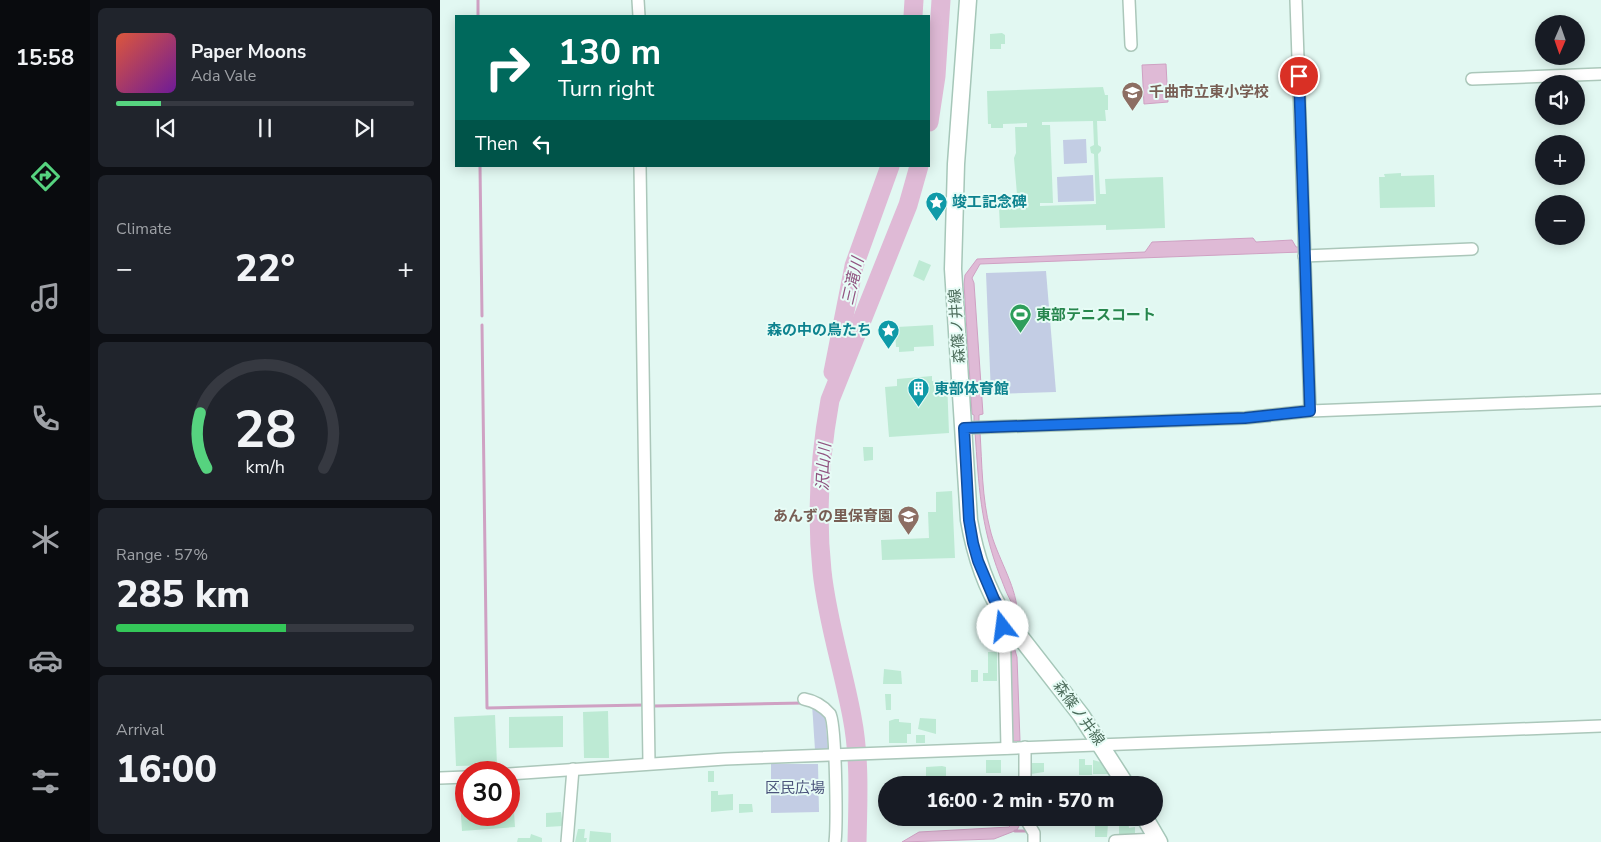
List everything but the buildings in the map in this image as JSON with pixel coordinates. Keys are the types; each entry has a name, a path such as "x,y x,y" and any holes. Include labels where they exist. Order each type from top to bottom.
{"main road":[{"name":"森篠ノ井線","path":"968,0 956,164 953,269 969,520 973,543 978,561 994,599 1004,616 1052,675 1103,746 1121,776"},
{"path":"1150,826 1158,840"}],"street":[{"path":"638,0 638,15"},
{"path":"1129,0 1131,45"},
{"path":"1296,0 1310,411"},
{"path":"1472,79 1601,74"},
{"path":"640,167 649,763"},
{"path":"1304,256 1472,249"},
{"path":"964,428 1245,418 1310,411 1601,400"},
{"path":"1004,616 1008,748"},
{"path":"804,699 821,705 830,715 835,755 836,802 834,842"},
{"path":"520,773 649,763 1601,726"},
{"path":"1024,747 1025,776"},
{"path":"567,842 570,827 574,769"},
{"path":"440,778 455,777"},
{"path":"1030,826 1034,833 1034,842"},
{"path":"1115,840 1158,840"}],"green space":[{"path":"1086,139 1087,163 1064,164 1063,140"},
{"path":"1093,175 1094,201 1058,202 1057,177"},
{"name":"東部テニスコート","path":"1046,271 1056,392 991,394 986,273"},
{"path":"812,704 825,715 828,749 815,750"},
{"name":"区民広場","path":"771,764 818,764 819,812 771,813"}],"shaded area":[{"path":"1166,64 1168,102 1144,104 1142,65"},
{"path":"1253,238 1256,242 1292,240 1296,247 1301,247 1301,252 980,264 972,278 974,283 983,414 979,415 979,424 974,424 964,284 965,275 977,259 1145,252 1152,242"},
{"path":"975,432 980,432 987,517 993,539 1010,580 1017,610 1005,589 988,539 984,522"},
{"path":"1006,638 1014,647 1017,657 1020,741 1010,741"},
{"path":"1019,826 1017,830 994,839 902,842 919,832"}],"waterway":[{"path":"478,0 478,15"},
{"name":"三滝川","path":"913,15 914,0"},
{"name":"沢山川","path":"930,115 936,76 941,0"},
{"path":"480,167 482,316"},
{"name":"三滝川","path":"833,372 854,266 890,167"},
{"name":"沢山川","path":"857,842 858,779 855,732 824,589 822,571 819,528 821,464 830,400 908,205 919,167"},
{"path":"482,325 487,708 644,705"},
{"path":"654,706 804,703"},
{"path":"1015,831 1029,831"}],"place":[{"name":"千曲市立東小学校","path":"1133,111"},
{"name":"竣工記念碑","path":"936,221"},
{"name":"東部テニスコート","path":"1020,334"},
{"name":"森の中の鳥たち","path":"888,349"},
{"name":"東部体育館","path":"918,408"},
{"name":"あんずの里保育園","path":"909,535"}],"route":[{"path":"1003,627 1004,616 994,599 978,561 973,543 969,520 964,428 1245,418 1310,411 1299,76"}]}
